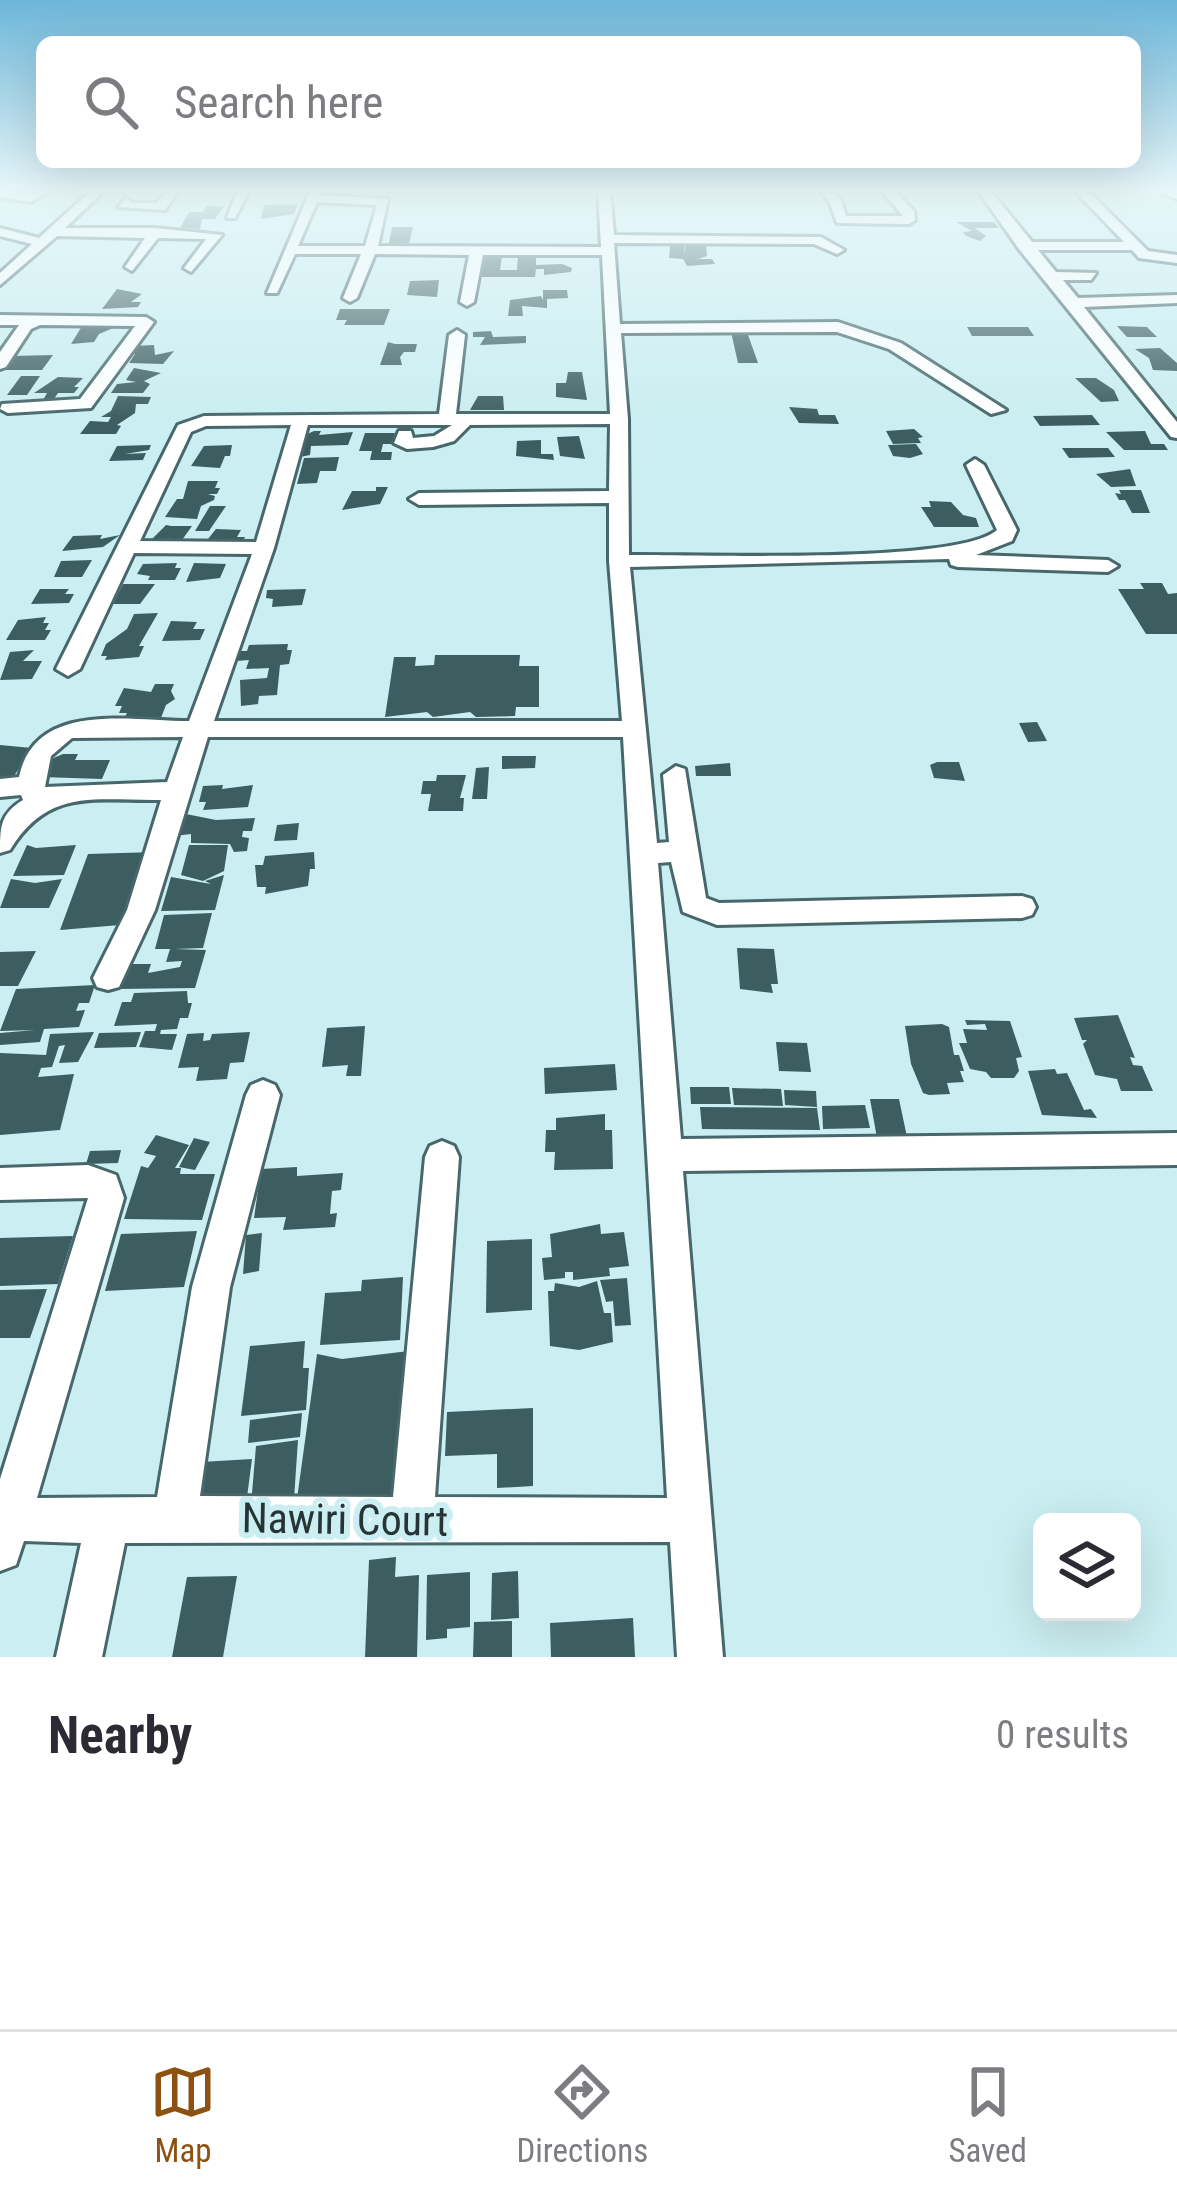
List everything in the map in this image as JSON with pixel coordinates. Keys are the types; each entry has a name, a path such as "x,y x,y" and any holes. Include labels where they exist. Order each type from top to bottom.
{"street":[{"path":"272,290 282,266"},
{"path":"350,298 362,266"},
{"path":"467,302 474,266"},
{"path":"609,266 620,418 619,561 700,1657"},
{"path":"1044,266 1177,433"},
{"path":"0,281 7,267"},
{"path":"1053,276 1091,276"},
{"path":"0,364 50,297"},
{"path":"1072,303 1177,299"},
{"path":"8,408 85,404 160,304"},
{"path":"0,320 145,320"},
{"path":"613,329 838,327 895,346 997,410"},
{"path":"405,435 407,444 443,440 458,431 458,335"},
{"path":"1151,405 1177,404"},
{"path":"68,669 184,429 204,422 620,418"},
{"path":"107,977 141,910 264,548 301,420"},
{"path":"919,557 973,550 1005,537 1004,519 974,465"},
{"path":"419,499 619,497"},
{"path":"126,547 264,548"},
{"path":"619,561 919,557 1108,566"},
{"path":"0,843 33,792 48,741 58,731 635,729"},
{"path":"676,775 693,904 717,914 1022,907"},
{"path":"0,788 178,791"},
{"path":"643,854 683,851"},
{"path":"175,1517 211,1286 263,1095"},
{"path":"663,1155 1177,1150"},
{"path":"412,1521 442,1157"},
{"path":"0,1184 88,1181 103,1186 106,1198 3,1528"},
{"name":"Nawiri Court","path":"3,1528 175,1517 690,1520"},
{"path":"79,1657 107,1522"}],"building":[{"path":"482,266 572,268 571,272 544,275 544,269 536,269 535,277 480,277"},
{"path":"439,280 437,297 407,295 410,281"},
{"path":"117,289 142,294 131,302 141,302 138,307 102,309"},
{"path":"543,290 567,290 568,298 547,299 547,308 522,306 523,316 508,316 510,300 541,296 543,300"},
{"path":"340,309 390,309 384,325 344,325 347,320 336,320"},
{"path":"118,325 99,334 94,342 71,344 82,326"},
{"path":"1117,326 1147,327 1157,337 1127,337"},
{"path":"967,327 1028,327 1034,336 972,336"},
{"path":"491,331 493,337 526,336 526,343 480,345 485,337 473,337 473,332"},
{"path":"731,332 747,332 758,363 738,363"},
{"path":"388,342 417,344 415,352 400,357 402,365 380,365"},
{"path":"154,345 155,355 174,351 163,364 129,363 135,354 128,354 132,346"},
{"path":"1160,348 1177,363 1177,371 1153,370 1149,358 1135,349"},
{"path":"53,355 42,370 0,370 11,356"},
{"path":"134,368 161,373 144,381 150,384 143,393 111,393 117,384 136,382 126,380"},
{"path":"568,372 582,372 587,400 556,397 556,383 566,383"},
{"path":"21,376 40,376 27,395 7,395"},
{"path":"58,377 83,378 74,393 58,393 52,402 42,402 47,393 34,393"},
{"path":"1075,378 1096,378 1114,390 1119,401 1101,402"},
{"path":"118,396 151,397 148,404 136,404 135,413 117,425 121,426 116,434 80,434 90,421 108,422 111,417 101,417 111,411"},
{"path":"478,396 503,396 504,410 470,410"},
{"path":"789,407 835,415 839,424 799,423"},
{"path":"1092,415 1100,425 1040,426 1033,416"},
{"path":"914,429 923,437 918,438 921,443 893,444 886,431"},
{"path":"321,431 319,435 353,432 348,445 311,446 310,455 300,457 305,435"},
{"path":"1145,431 1151,444 1164,444 1168,450 1124,450 1106,432"},
{"path":"365,433 395,433 392,444 383,444 381,452 392,452 391,460 370,460 372,451 359,451"},
{"path":"579,436 585,459 560,456 557,437"},
{"path":"541,440 541,454 553,454 554,460 516,456 517,441"},
{"path":"916,444 923,454 910,458 893,456 888,445"},
{"path":"151,445 149,450 125,454 146,453 143,460 109,461 117,446"},
{"path":"232,445 220,468 191,466 204,446"},
{"path":"1062,448 1108,448 1115,457 1069,458"},
{"path":"339,457 336,471 320,471 317,483 297,484 304,458"},
{"path":"1130,469 1136,486 1111,487 1096,474"},
{"path":"188,481 218,481 215,488 220,488 217,494 208,494 214,500 201,506 197,519 165,517 177,499 183,499"},
{"path":"376,487 388,487 380,504 342,510 352,491 376,491"},
{"path":"1119,490 1141,490 1150,513 1132,513 1115,493 1121,494"},
{"path":"929,501 951,502 963,515 976,518 979,527 934,527 921,507 931,507"},
{"path":"210,506 226,506 209,531 195,531"},
{"path":"166,525 192,526 182,540 151,540"},
{"path":"216,529 241,530 237,537 245,537 241,545 204,544"},
{"path":"102,535 100,539 120,535 103,547 62,551 73,536"},
{"path":"92,560 82,577 54,577 61,561"},
{"path":"177,563 175,568 181,568 175,580 148,580 150,576 137,574 143,564"},
{"path":"194,563 226,564 220,578 186,582"},
{"path":"1140,583 1162,583 1168,594 1177,593 1177,634 1146,634 1118,589 1144,589"},
{"path":"123,584 155,584 140,604 113,604"},
{"path":"40,589 69,589 65,594 74,594 69,603 31,604"},
{"path":"306,589 302,605 272,607 273,599 266,598 267,590"},
{"path":"158,613 139,646 144,646 139,657 105,660 107,656 101,656 106,644 127,629 134,614"},
{"path":"46,617 45,630 51,630 45,640 6,640 18,620"},
{"path":"171,621 197,622 193,629 205,629 200,640 162,641"},
{"path":"288,644 287,650 292,650 289,664 280,665 277,695 259,696 258,704 241,706 240,680 267,678 269,668 246,669 249,660 236,661 239,651 247,651 249,645"},
{"path":"34,650 23,661 42,661 32,679 0,680 10,652"},
{"path":"435,655 520,655 519,666 539,666 539,707 516,707 515,716 476,717 470,712 433,717 427,712 385,717 394,657 416,657 415,666 434,665"},
{"path":"155,684 174,684 175,699 166,705 159,723 122,722 127,713 119,713 122,706 115,706 124,688 151,692"},
{"path":"1037,722 1047,741 1028,742 1019,723"},
{"path":"0,745 32,748 14,776 0,776"},
{"path":"78,754 75,760 110,760 102,779 42,777 51,759"},
{"path":"502,756 536,756 535,768 502,769"},
{"path":"959,762 965,781 934,778 930,765"},
{"path":"730,763 731,776 696,776 695,766"},
{"path":"489,767 487,799 472,799 476,768"},
{"path":"437,775 466,775 460,798 464,798 463,811 428,811 431,794 421,794 423,781 436,781"},
{"path":"223,785 222,789 253,785 248,807 203,810 206,802 199,802 203,786"},
{"path":"181,813 216,820 255,818 252,831 243,831 242,837 249,838 247,851 234,852 230,844 191,843 191,834 174,836"},
{"path":"299,823 297,840 274,841 277,825"},
{"path":"27,845 76,845 64,875 13,876"},
{"path":"189,845 228,845 224,871 203,881 181,875"},
{"path":"155,852 132,924 60,930 88,854"},
{"path":"314,852 315,869 310,869 308,886 265,894 266,887 257,887 255,865 263,865 265,856"},
{"path":"224,875 215,910 161,911 171,877 211,884 205,881"},
{"path":"11,879 35,883 62,879 49,908 0,908"},
{"path":"212,913 203,948 175,949 206,950 195,988 117,989 126,964 151,964 148,973 180,967 182,961 166,962 170,949 155,949 164,915"},
{"path":"737,948 774,949 778,984 771,984 773,993 740,989"},
{"path":"36,951 18,986 0,986 0,952"},
{"path":"95,985 89,1003 79,1003 76,1011 85,1010 79,1027 44,1029 40,1042 0,1045 0,1033 35,1030 0,1031 16,989"},
{"path":"187,991 188,1003 192,1003 188,1018 180,1018 177,1029 161,1030 160,1034 177,1034 172,1050 139,1047 145,1031 155,1031 157,1024 114,1026 122,1002 131,1002 134,993"},
{"path":"1118,1015 1135,1058 1130,1057 1133,1065 1142,1066 1153,1091 1121,1091 1117,1079 1095,1075 1083,1044 1087,1040 1082,1040 1074,1018"},
{"path":"965,1020 1010,1021 1022,1057 1016,1058 1019,1071 1014,1078 991,1078 970,1069 959,1043 967,1043 963,1029 987,1030 985,1024 967,1025"},
{"path":"365,1026 361,1076 346,1076 348,1065 322,1067 327,1028"},
{"path":"905,1026 949,1027 964,1082 947,1083 950,1094 929,1095 923,1093 911,1064"},
{"path":"94,1032 78,1062 59,1063 65,1045 59,1046 52,1067 41,1068 38,1077 74,1074 60,1130 0,1135 0,1053 46,1055 50,1034"},
{"path":"141,1032 136,1047 94,1048 99,1033"},
{"path":"250,1032 244,1062 230,1063 227,1079 196,1081 199,1067 178,1068 187,1034 204,1033 203,1041 212,1034"},
{"path":"776,1042 807,1043 811,1072 779,1071"},
{"path":"615,1064 617,1090 545,1094 544,1068"},
{"path":"1055,1069 1057,1074 1067,1073 1084,1110 1091,1109 1097,1118 1042,1115 1028,1071"},
{"path":"690,1087 729,1087 731,1104 691,1104"},
{"path":"732,1088 781,1089 783,1106 734,1105"},
{"path":"784,1090 816,1091 817,1107 785,1105"},
{"path":"870,1099 899,1099 907,1137 877,1138"},
{"path":"865,1105 870,1128 823,1129 822,1106"},
{"path":"700,1107 817,1108 820,1130 702,1129"},
{"path":"605,1114 605,1130 612,1130 613,1169 554,1170 555,1152 545,1152 546,1130 556,1130 556,1118"},
{"path":"156,1135 189,1145 175,1168 181,1168 180,1174 215,1174 202,1220 124,1219 141,1166 148,1168 156,1156 144,1153"},
{"path":"194,1138 210,1142 195,1170 179,1167"},
{"path":"121,1150 118,1163 86,1164 90,1151"},
{"path":"297,1167 297,1176 343,1173 341,1190 332,1191 330,1214 337,1213 335,1227 283,1230 286,1217 254,1218 261,1169"},
{"path":"600,1224 601,1234 624,1232 629,1266 609,1268 610,1276 573,1280 573,1272 565,1272 565,1278 544,1280 542,1258 552,1257 550,1234"},
{"path":"197,1231 184,1287 105,1291 121,1234"},
{"path":"262,1233 259,1271 243,1274 246,1235"},
{"path":"73,1236 58,1284 0,1286 0,1238"},
{"path":"532,1239 532,1310 486,1313 487,1241"},
{"path":"403,1277 400,1340 320,1345 325,1293 361,1291 362,1280"},
{"path":"627,1278 631,1325 615,1326 613,1301 606,1302 600,1280"},
{"path":"597,1281 604,1313 611,1313 613,1342 579,1350 550,1346 548,1291 554,1291 555,1283 579,1287"},
{"path":"47,1289 30,1338 0,1338 0,1290"},
{"path":"305,1341 303,1368 309,1368 306,1410 241,1416 250,1346"},
{"path":"409,1351 397,1502 296,1506 317,1354 342,1359"},
{"path":"533,1408 533,1486 497,1488 497,1454 445,1456 447,1412"},
{"path":"302,1413 300,1437 248,1443 250,1420"},
{"path":"298,1440 294,1499 251,1505 256,1446"},
{"path":"252,1459 246,1505 194,1509 201,1462"},
{"path":"396,1557 395,1577 419,1575 417,1657 365,1657 369,1560"},
{"path":"518,1571 519,1618 491,1620 492,1573"},
{"path":"470,1572 470,1627 447,1629 447,1638 426,1640 427,1575"},
{"path":"237,1576 223,1657 172,1657 187,1577"},
{"path":"633,1618 635,1657 551,1657 550,1623"},
{"path":"512,1621 512,1657 473,1657 474,1622"}]}
